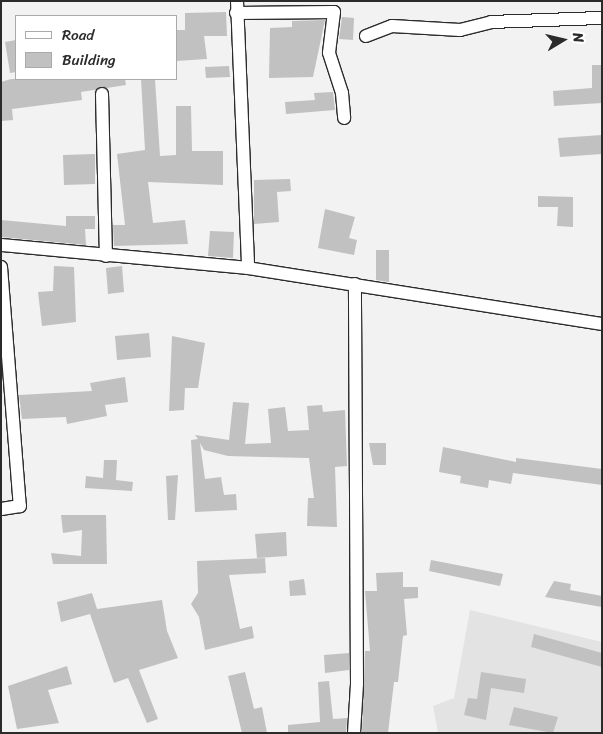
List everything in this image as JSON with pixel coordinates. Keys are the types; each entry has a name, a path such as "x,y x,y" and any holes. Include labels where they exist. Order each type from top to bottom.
{"street":[{"path":"248,268 237,7 334,12 330,53 342,93 344,118"},
{"path":"366,36 392,26 460,30 492,22 602,18"},
{"path":"102,94 106,256"},
{"path":"1,245 248,268 602,324"},
{"path":"1,266 20,506 1,509"},
{"path":"354,733 358,684 355,284"}],"shaded area":[{"path":"470,610 602,642 602,733 438,733 433,706 454,698"}],"building":[{"path":"226,12 227,36 204,36 207,59 178,61 178,30 185,30 185,13"},
{"path":"342,17 354,18 353,40 339,39"},
{"path":"325,20 313,77 269,78 270,28 292,27 292,21"},
{"path":"15,40 15,72 10,73 5,42"},
{"path":"592,65 602,65 602,103 554,106 553,91 592,88"},
{"path":"229,66 230,77 206,78 205,67"},
{"path":"11,79 125,80 126,85 81,92 82,100 12,109 13,120 1,121 1,82"},
{"path":"141,80 155,80 160,156 176,155 176,106 191,106 192,151 223,151 223,185 148,182 153,223 185,220 188,244 114,246 113,225 125,225 117,154 145,150"},
{"path":"333,92 335,110 286,114 285,102 315,100 314,93"},
{"path":"602,135 602,154 560,157 558,138"},
{"path":"95,154 95,184 64,185 63,155"},
{"path":"290,179 291,191 277,192 279,222 254,224 254,180"},
{"path":"538,196 573,197 573,227 557,226 558,207 538,207"},
{"path":"325,209 355,217 349,238 357,240 354,255 318,248"},
{"path":"66,216 95,216 95,229 85,229 86,245 1,237 1,220 66,226"},
{"path":"210,231 234,232 233,258 208,256"},
{"path":"376,250 389,250 389,282 376,280"},
{"path":"54,266 74,267 76,322 42,326 38,292 53,291"},
{"path":"122,266 124,292 108,294 106,268"},
{"path":"149,333 151,357 117,360 115,336"},
{"path":"172,336 205,343 198,388 185,388 184,410 169,411"},
{"path":"125,377 128,402 105,405 107,416 67,424 66,417 22,419 19,395 92,391 90,383"},
{"path":"233,402 249,403 245,444 271,443 268,409 285,407 288,431 309,430 307,406 322,405 323,412 345,410 347,466 335,467 337,527 307,526 308,498 314,498 309,458 228,456 204,450 200,443 205,479 221,477 224,495 236,494 237,510 195,512 191,440 198,439 195,435 229,440"},
{"path":"369,443 386,443 386,465 373,465"},
{"path":"443,447 516,462 516,458 602,469 602,485 513,473 511,484 489,480 488,488 460,483 461,476 439,472"},
{"path":"104,460 117,460 116,480 133,482 132,491 85,488 86,476 103,478"},
{"path":"178,475 175,520 168,520 166,476"},
{"path":"61,515 106,515 107,564 53,564 51,553 81,556 82,530 63,533"},
{"path":"286,532 287,556 257,558 255,534"},
{"path":"265,558 266,573 229,575 240,629 252,626 254,638 205,650 199,617 191,604 198,593 197,561"},
{"path":"431,560 503,574 500,586 429,571"},
{"path":"403,572 403,587 418,587 418,598 404,599 407,635 403,636 398,682 394,682 388,733 362,733 365,651 370,651 365,591 377,591 376,573"},
{"path":"304,579 306,595 290,596 289,581"},
{"path":"554,581 571,584 570,590 602,596 602,607 545,597"},
{"path":"92,593 97,609 162,600 167,631 178,658 139,670 158,719 147,723 128,678 114,683 90,614 61,622 57,602"},
{"path":"534,634 602,653 602,667 531,647"},
{"path":"349,653 349,670 325,673 324,655"},
{"path":"67,666 72,684 48,690 59,723 17,729 8,686"},
{"path":"245,672 254,709 262,707 267,733 242,733 228,676"},
{"path":"481,672 526,679 524,693 491,688 486,720 464,715 468,698 477,699"},
{"path":"329,681 333,719 347,718 346,733 288,733 288,725 320,722 318,682"},
{"path":"514,707 558,717 553,733 509,725"}]}
